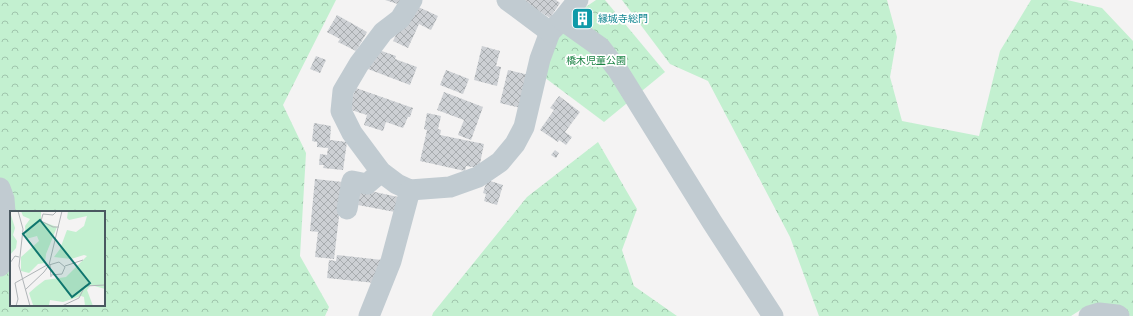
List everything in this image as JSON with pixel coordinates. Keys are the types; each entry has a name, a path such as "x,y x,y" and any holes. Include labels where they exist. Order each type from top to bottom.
{"street":[{"path":"412,0 400,20 383,32 359,64 343,91 341,111 352,132 381,172 397,184 410,190 450,187 478,177 500,162 515,144 524,127 540,59 567,11"},
{"path":"507,0 567,11 600,47 617,69 712,222 773,316"},
{"path":"347,209 352,181 367,184 381,172"},
{"path":"0,188 4,199 7,238 0,266"},
{"path":"369,316 391,261 410,190"},
{"path":"1089,316 1099,313 1119,316"}],"green space":[{"path":"0,0 336,0 283,105 306,153 300,256 329,307 325,316 0,316"},
{"name":"橋木児童公園","path":"596,0 605,0 665,72 604,122 544,77 557,34 571,17"},
{"path":"622,0 887,0 897,37 890,77 902,121 979,136 1000,51 1031,0 1067,0 1102,8 1133,41 1133,316 1130,316 1118,308 1082,309 1071,316 819,316 790,237 708,81 670,64"},
{"path":"598,142 637,209 622,250 634,286 677,316 432,316 527,197"}],"building":[{"path":"385,0 402,0 401,5"},
{"path":"522,0 556,0 560,3 550,18"},
{"path":"414,5 438,16 431,30 419,24 408,48 393,41 403,21"},
{"name":"縁城寺総門","path":"585,9 591,19 580,27 574,17"},
{"path":"337,15 367,32 356,51 338,42 340,39 327,32"},
{"path":"482,46 500,51 496,66 501,67 497,86 474,80"},
{"path":"376,49 396,56 395,59 417,67 410,85 368,69"},
{"path":"316,56 326,60 320,73 310,69"},
{"path":"446,70 469,79 463,94 440,85"},
{"path":"508,70 529,75 521,108 500,103"},
{"path":"356,88 413,108 410,117 408,117 403,128 386,122 383,131 364,125 367,115 348,109"},
{"path":"444,92 483,107 471,140 458,135 464,120 437,110"},
{"path":"559,96 580,112 565,132 572,137 566,145 559,140 558,142 540,130 554,110 550,108"},
{"path":"427,113 441,116 438,129 441,130 440,135 484,144 479,168 466,166 465,171 420,161 427,130 424,129"},
{"path":"314,123 331,126 330,140 347,142 343,170 323,168 324,165 319,165 320,154 327,155 328,148 317,147 317,142 312,141"},
{"path":"555,150 559,153 556,158 551,155"},
{"path":"315,179 343,182 334,259 315,257 318,232 310,231"},
{"path":"487,180 503,185 497,205 484,201 486,194 483,193"},
{"path":"361,189 398,197 395,212 358,205"},
{"path":"337,255 382,260 375,283 327,278 329,260 336,261"}],"place":[{"name":"縁城寺総門","path":"582,18"}]}
